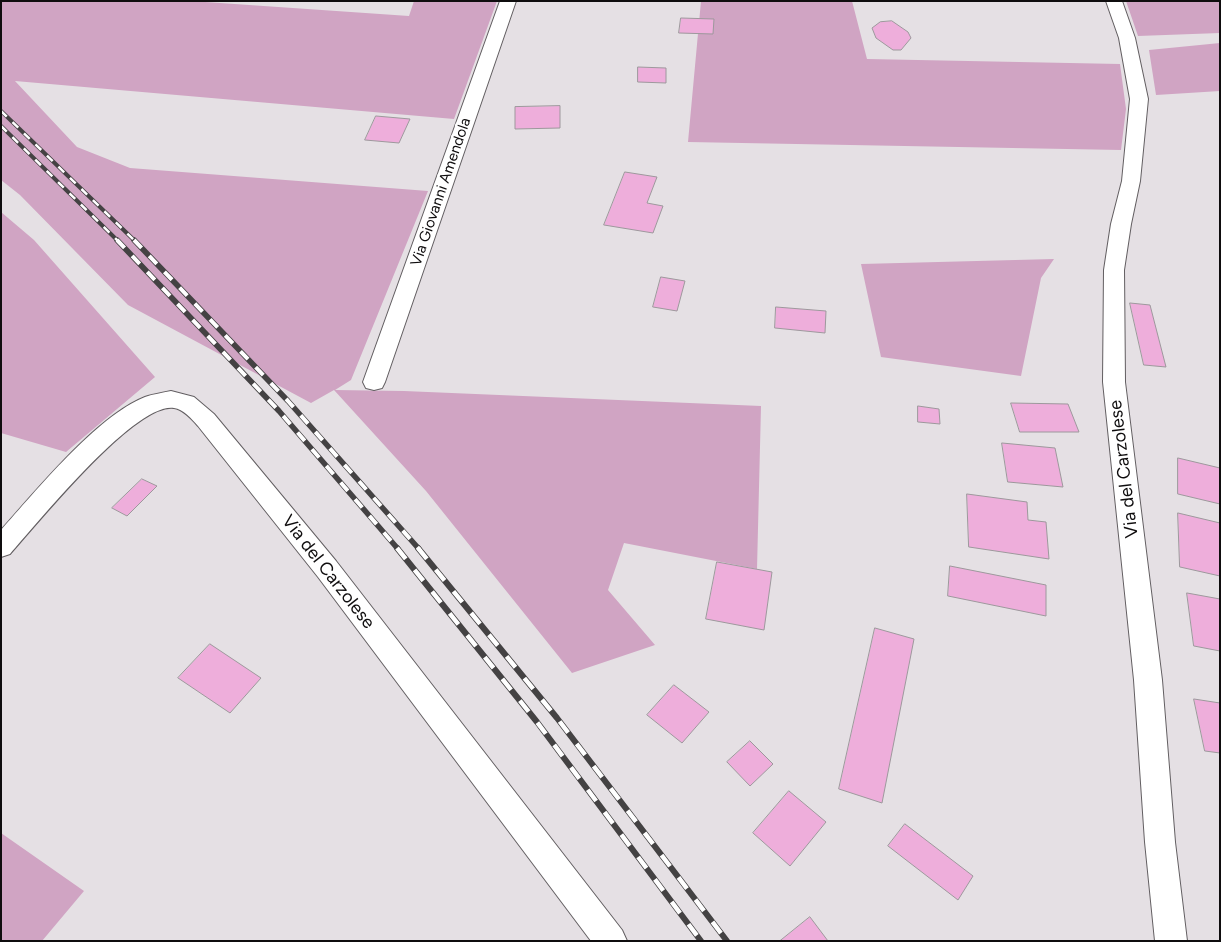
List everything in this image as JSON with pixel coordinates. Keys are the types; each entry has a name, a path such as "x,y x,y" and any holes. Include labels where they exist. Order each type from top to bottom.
{"street":[{"name":"Via Giovanni Amendola","path":"374,382 508,1"},
{"name":"Via del Carzolese","path":"1114,1 1127,38 1139,99 1131,181 1121,224 1114,270 1114,382 1148,680 1160,842 1171,941"},
{"name":"Via del Carzolese","path":"1,547 88,453 122,422 159,401 171,399 189,404 206,420 327,569 611,941"}],"shaded area":[{"path":"1,1 191,1 409,16 414,1 497,1 454,119 15,81 77,147 130,168 428,191 351,380 335,390 404,391 761,406 757,569 624,543 608,590 655,645 572,673 426,491 334,390 311,403 128,305 20,195 1,180"},
{"path":"701,1 852,1 867,59 1120,64 1126,109 1121,150 688,142"},
{"path":"1126,1 1220,1 1220,33 1138,36"},
{"path":"1220,43 1220,91 1156,95 1149,50"},
{"path":"1,212 34,240 155,377 66,452 1,433"},
{"path":"1054,259 1041,278 1021,376 881,357 861,264"},
{"path":"1,833 84,891 42,941 1,941"}],"building":[{"path":"681,18 714,19 713,34 679,33"},
{"path":"892,21 908,32 911,38 901,50 893,50 876,38 872,28 880,22"},
{"path":"638,67 666,68 666,83 638,82"},
{"path":"560,106 560,128 515,129 515,107"},
{"path":"376,116 410,119 399,143 365,140"},
{"path":"625,172 657,177 647,203 663,206 653,233 604,225"},
{"path":"661,277 685,281 677,311 653,307"},
{"path":"1130,303 1150,305 1166,367 1144,365"},
{"path":"776,307 826,311 825,333 775,328"},
{"path":"1011,403 1068,404 1079,432 1020,432"},
{"path":"918,406 939,409 940,424 918,422"},
{"path":"1002,443 1055,448 1063,487 1008,482"},
{"path":"1178,458 1220,468 1220,504 1178,494"},
{"path":"142,479 157,486 127,516 112,508"},
{"path":"967,494 1027,502 1028,520 1046,522 1049,559 969,547"},
{"path":"1178,513 1220,523 1220,576 1180,567"},
{"path":"717,562 772,572 764,630 706,619"},
{"path":"950,566 1046,585 1046,616 948,596"},
{"path":"1187,593 1220,599 1220,651 1194,646"},
{"path":"875,628 914,639 882,803 839,789"},
{"path":"210,644 261,678 230,713 178,678"},
{"path":"674,685 709,712 682,743 647,715"},
{"path":"1194,699 1220,703 1220,753 1205,751"},
{"path":"750,741 773,764 750,786 727,762"},
{"path":"789,791 826,822 790,866 753,833"},
{"path":"905,824 973,876 958,900 888,846"},
{"path":"810,917 828,941 780,941"}],"railway":[{"path":"1,111 134,240"},
{"path":"1,126 117,240"},
{"path":"117,240 279,411 398,549"},
{"path":"134,240 288,401 419,549"},
{"path":"397,548 537,722 701,941"},
{"path":"418,548 557,718 727,941"}]}
